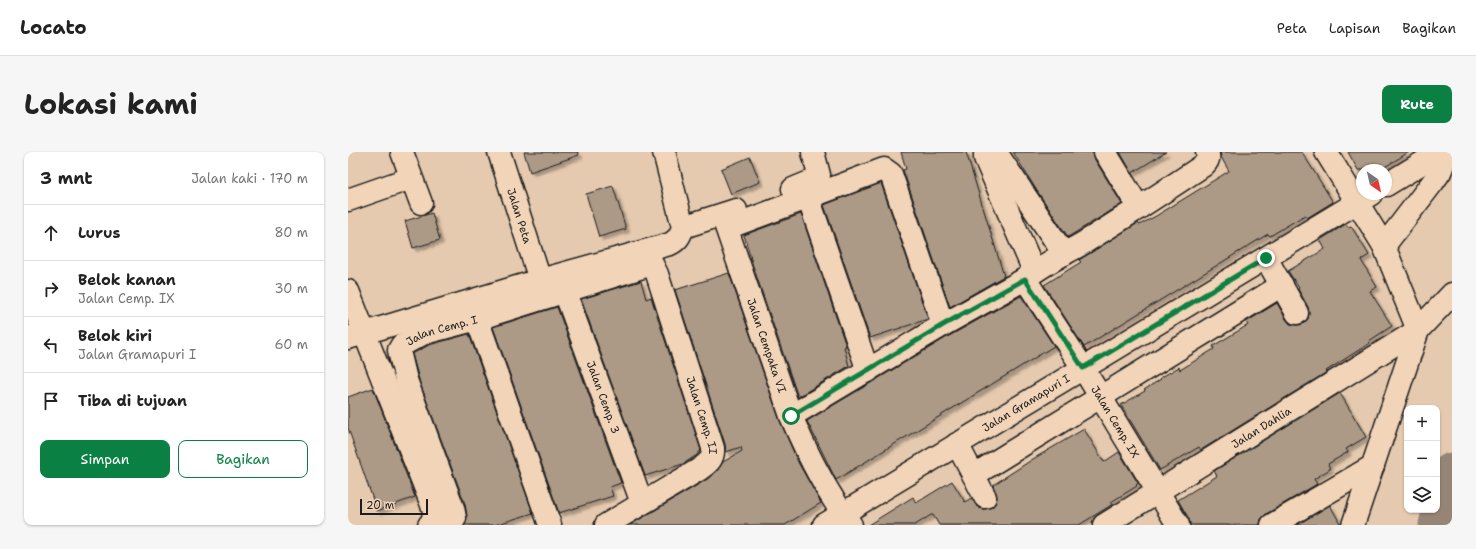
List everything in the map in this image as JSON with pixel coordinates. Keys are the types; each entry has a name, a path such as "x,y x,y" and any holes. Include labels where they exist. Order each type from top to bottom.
{"street":[{"path":"402,152 421,203"},
{"name":"Jalan Peta","path":"499,152 540,280"},
{"path":"357,336 540,280 670,244 680,237 683,227 664,152"},
{"path":"725,222 817,179 819,175 813,152"},
{"name":"Jalan Cemp. IX","path":"985,152 985,158 1030,275 1083,368 1178,525"},
{"path":"996,152 1064,254"},
{"path":"1104,152 1139,208"},
{"path":"791,416 1030,275 1139,208 1204,166 1208,160 1209,155 1207,152"},
{"path":"1326,152 1356,188"},
{"path":"1392,181 1440,152"},
{"path":"1384,246 1434,182 1440,172 1448,152"},
{"path":"683,227 725,222 808,197 884,169 891,174 943,325"},
{"path":"348,200 411,178"},
{"path":"808,197 868,371"},
{"name":"Jalan Gramapuri I","path":"824,525 847,519 957,444 1361,200"},
{"path":"1365,200 1418,330"},
{"name":"Jalan Cempaka VI","path":"725,222 791,416 805,448 847,519"},
{"path":"1266,258 1297,313"},
{"name":"Jalan Cemp. I","path":"452,525 455,518 453,508 406,380 400,350 402,345 424,333 477,319 649,264 653,264 657,274"},
{"name":"Jalan Cemp. II","path":"606,525 700,469 709,462 714,454 657,274"},
{"path":"974,475 1100,396 1282,286"},
{"path":"348,291 357,336 434,510 433,520 429,525"},
{"name":"Jalan Cemp. 3","path":"565,292 642,503"},
{"path":"1353,525 1418,330 1452,294"},
{"path":"477,319 550,525"},
{"name":"Jalan Dahlia","path":"1104,525 1418,330"},
{"path":"957,444 985,497"},
{"path":"1272,525 1373,466"}],"building":[{"path":"524,152 578,152 579,155 530,172"},
{"path":"901,152 966,152 1004,276 950,307 903,170 906,169"},
{"path":"1013,152 1093,152 1094,158 1122,204 1068,237"},
{"path":"1120,152 1166,152 1132,173"},
{"path":"1220,152 1302,152 1333,202 1307,218 1305,215 1270,236 1268,234 1084,347 1044,285 1081,262 1079,260 1138,223 1139,225 1156,216 1229,171 1221,157"},
{"path":"1348,152 1409,152 1390,164 1356,164 1356,166"},
{"path":"750,157 760,182 731,194 721,169"},
{"path":"881,183 928,319 870,338 824,205"},
{"path":"613,186 626,229 599,237 586,194"},
{"path":"432,213 440,240 413,248 405,221"},
{"path":"801,214 846,346 844,347 849,366 798,397 753,266 744,235"},
{"path":"1346,224 1348,227 1351,226 1369,255 1361,260 1377,287 1370,291 1392,326 1369,341 1370,343 1326,371 1327,372 1201,450 1199,447 1160,470 1121,405 1145,391 1144,390 1161,379 1160,378 1179,367 1180,370 1214,349 1213,346 1248,325 1246,322 1277,303 1290,324 1303,324 1308,319 1308,307 1298,289 1299,288 1288,271 1325,249 1320,240"},
{"path":"729,273 780,421 799,464 821,503 785,525 630,525 706,480 717,471 723,462 742,451 741,447 726,452 725,444 675,290"},
{"path":"641,281 646,299 651,297 701,450 697,455 683,464 645,476 581,299"},
{"path":"1021,296 1054,346 836,480 807,421 949,336"},
{"path":"557,307 621,483 610,487 613,496 559,513 493,327"},
{"path":"469,334 533,513 495,525 465,525 467,516 465,504 420,383 412,354 429,345"},
{"path":"373,388 415,497 377,511 348,428 348,397"},
{"path":"1340,393 1366,437 1346,449 1348,452 1328,464 1330,469 1314,479 1317,484 1266,514 1261,519 1260,525 1190,525 1189,519 1178,500 1217,476 1214,471"},
{"path":"1084,429 1104,462 1119,452 1138,483 1136,485 1137,486 1111,502 1113,504 1079,525 939,525 933,515 931,515 915,525 868,525 913,497 916,503 952,481 965,502 971,498 979,508 990,508 995,504 997,498 993,485"},
{"path":"1330,505 1341,525 1297,525"}],"waterway":[{"path":"1439,525 1452,473"}],"route":[{"path":"791,416 943,325 1025,279 1083,368 1266,258"}]}
